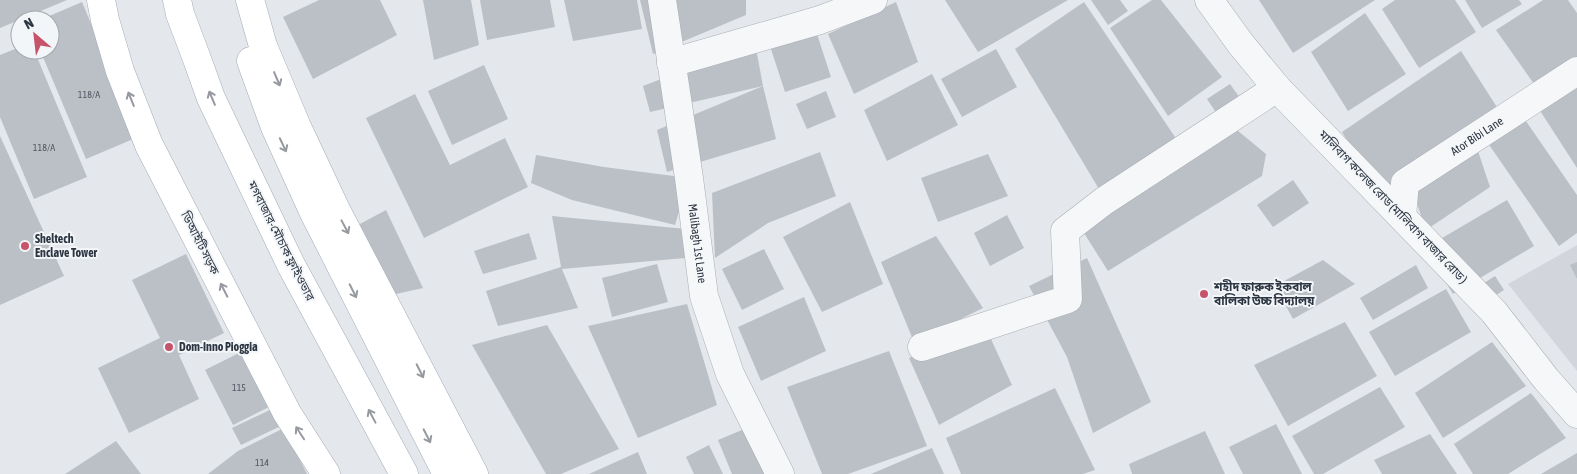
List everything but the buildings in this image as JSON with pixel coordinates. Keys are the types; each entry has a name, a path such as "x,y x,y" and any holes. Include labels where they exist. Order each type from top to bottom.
{"main road":[{"name":"ডিআইটি সড়ক","path":"102,0 105,20 120,71 149,145 286,413 326,474"},
{"name":"মগবাজার-মৌচাক ফ্লাইওভার","path":"177,0 196,59 232,142 291,265 404,474"},
{"path":"231,0 275,127 314,213 447,474"},
{"path":"250,0 263,46 328,194 474,474"}],"street":[{"name":"Malibagh 1st Lane","path":"662,0 689,178 704,296 730,374 780,474"},
{"path":"671,63 820,20 873,0"},
{"name":"মালিবাগ কলেজ রোড (মালিবাগ বাজার রোড )","path":"1209,0 1240,43 1277,88 1494,312 1546,379 1577,414"},
{"name":"Ator Bibi Lane","path":"1402,216 1404,183 1577,71"},
{"path":"922,347 1068,299 1065,231 1104,201 1277,88"}],"shaded area":[{"path":"1577,245 1577,371 1508,284"}],"place":[{"name":"Sheltech Enclave Tower","path":"25,246"},
{"name":"শহীদ ফারুক ইকবাল বালিকা উচ্চ বিদ্যালয়","path":"1204,294"},
{"name":"Dom-Inno Pioggia","path":"169,347"}]}
